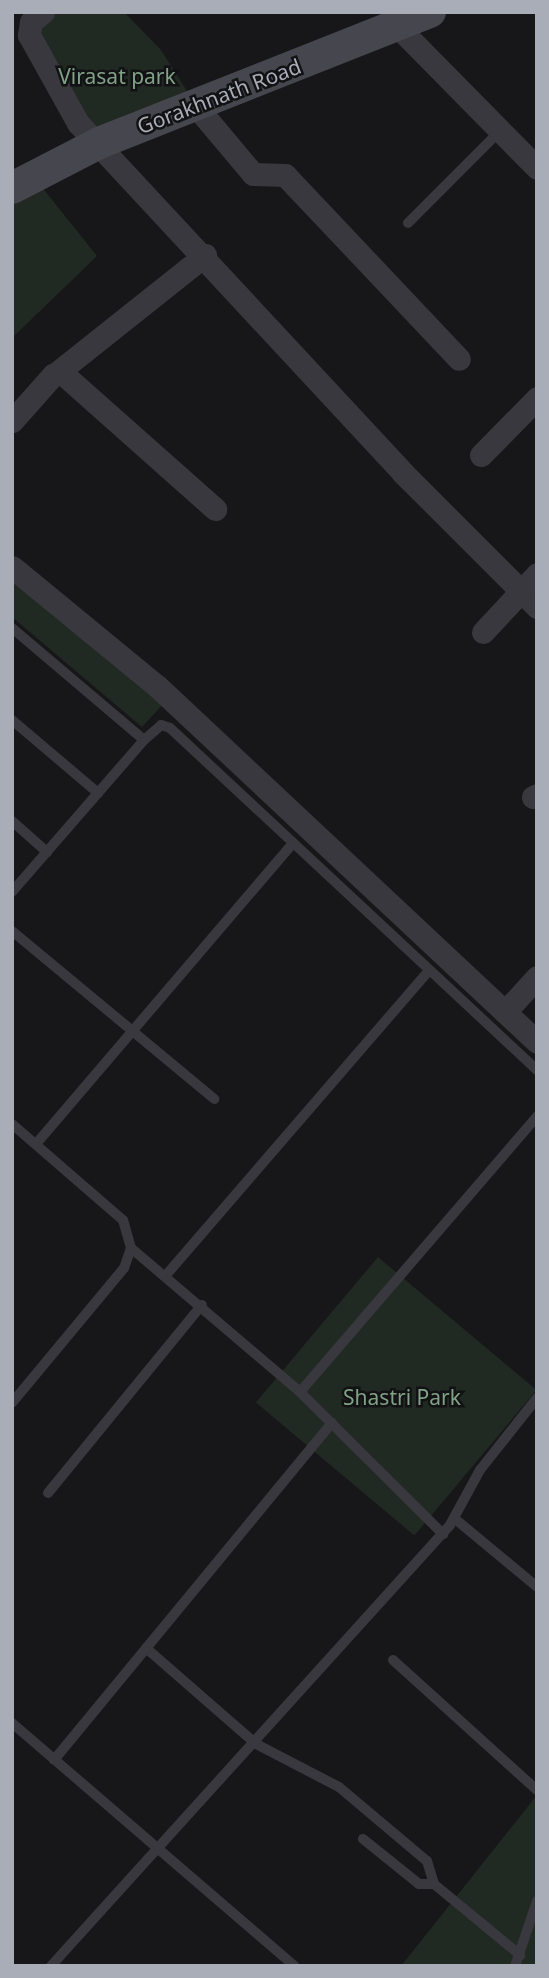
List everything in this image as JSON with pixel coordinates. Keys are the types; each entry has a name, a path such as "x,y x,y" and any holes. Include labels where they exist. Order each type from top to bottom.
{"main road":[{"name":"Gorakhnath Road","path":"12,188 99,142 195,105 382,24 430,12"}],"street":[{"path":"43,12 31,22 29,35 78,123 205,256 402,472 531,590 483,632"},
{"path":"382,24 537,168"},
{"path":"195,105 253,174 285,175 459,359"},
{"path":"12,421 58,372 205,256"},
{"path":"58,372 113,414 215,509"},
{"path":"481,455 537,398"},
{"path":"12,567 157,686 537,1042"},
{"path":"505,1012 537,977"}],"lane":[{"path":"408,223 500,131"},
{"path":"12,628 144,740"},
{"path":"12,720 98,793"},
{"path":"12,892 144,740 161,725 170,729 537,1069"},
{"path":"12,821 47,852"},
{"path":"36,1144 292,844"},
{"path":"12,931 214,1099"},
{"path":"167,1274 429,970"},
{"path":"300,1392 537,1116"},
{"path":"12,1124 123,1220 131,1248 124,1268 12,1403"},
{"path":"131,1248 167,1274 300,1392 443,1534"},
{"path":"48,1493 202,1305"},
{"path":"51,1966 159,1854 443,1534 480,1470 537,1398"},
{"path":"54,1760 332,1423"},
{"path":"454,1518 537,1587"},
{"path":"146,1648 256,1744 339,1787 427,1861 434,1884 519,1962 537,1901"},
{"path":"393,1660 537,1790"},
{"path":"12,1723 159,1854 295,1966"},
{"path":"363,1839 419,1884 434,1884"}],"green space":[{"name":"Virasat park","path":"55,12 124,12 161,50 192,99 102,136 84,118 37,27"},
{"path":"33,176 97,256 12,338 12,188"},
{"path":"12,573 168,699 142,727 12,617"},
{"name":"Shastri Park","path":"378,1257 537,1390 414,1536 256,1403"},
{"path":"537,1795 537,1966 401,1966"}]}
